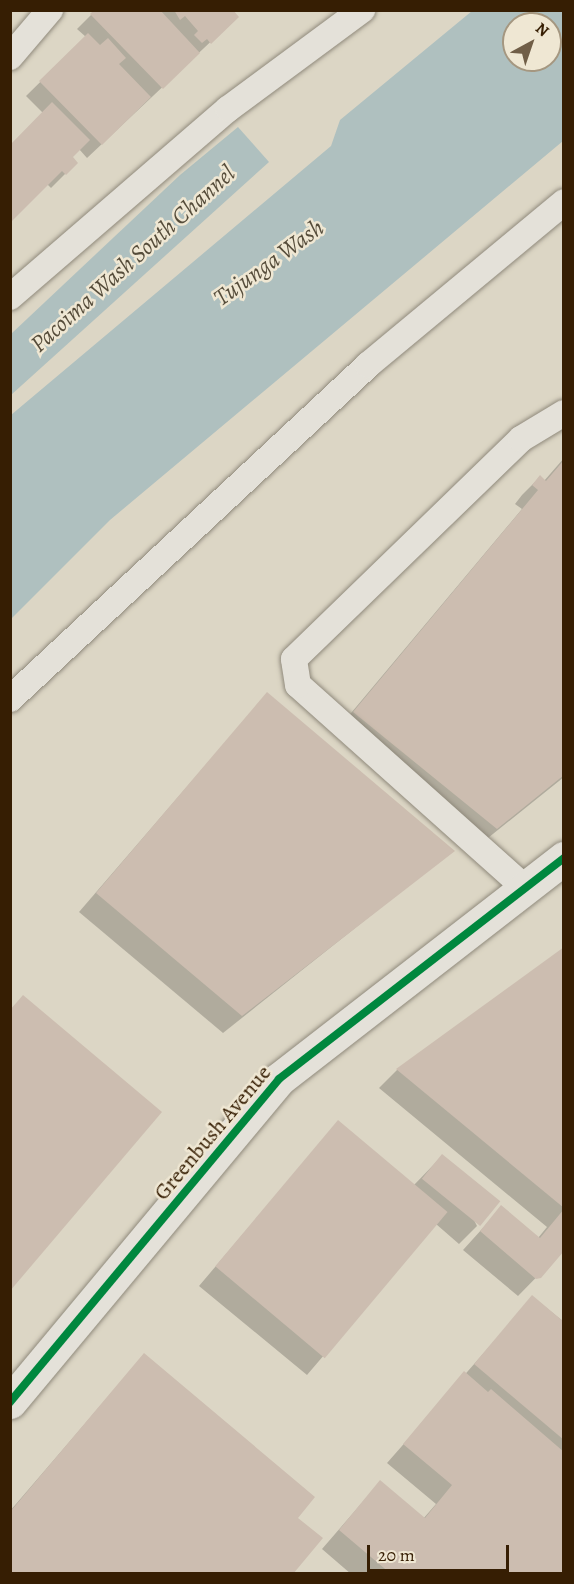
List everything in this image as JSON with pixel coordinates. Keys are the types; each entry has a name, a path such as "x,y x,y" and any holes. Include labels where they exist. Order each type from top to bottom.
{"street":[{"name":"Greenbush Avenue","path":"10,1402 279,1079 564,858"}],"lane":[{"path":"10,57 50,10"},
{"path":"10,297 228,109 362,10"},
{"path":"10,699 368,365 564,202"},
{"path":"524,887 298,685 294,659 521,439 564,413"}],"water":[{"name":"Tujunga Wash","path":"472,11 563,11 563,141 110,520 11,619 11,415 331,146 340,120"},
{"name":"Pacoima Wash South Channel","path":"238,127 269,162 11,395 11,334 180,175"}],"building":[{"path":"94,10 160,10 200,53 163,89 90,14"},
{"path":"174,10 233,10 239,17 211,44 207,39 202,43 194,35 198,31 185,16 180,20"},
{"path":"88,33 100,45 108,38 126,58 119,64 151,97 102,145 39,81"},
{"path":"52,102 90,140 73,157 78,163 66,175 62,171 10,223 10,145"},
{"path":"564,460 564,775 497,829 353,712 538,490 532,485 540,475 546,481"},
{"path":"267,692 455,851 242,1016 96,893"},
{"path":"564,947 564,1208 396,1069"},
{"path":"23,995 162,1112 10,1291 10,1010"},
{"path":"338,1120 448,1212 325,1358 215,1266"},
{"path":"442,1154 500,1201 480,1226 422,1179"},
{"path":"501,1205 540,1238 564,1209 564,1251 541,1278 536,1279 480,1231"},
{"path":"532,1295 564,1322 564,1440 474,1364"},
{"path":"144,1353 315,1497 298,1518 323,1538 293,1574 10,1574 10,1512"},
{"path":"464,1371 488,1392 491,1389 564,1452 564,1574 391,1574 339,1530 380,1480 425,1518 452,1485 403,1444"}],"cycle path":[{"path":"10,1402 279,1079 564,858"}]}
